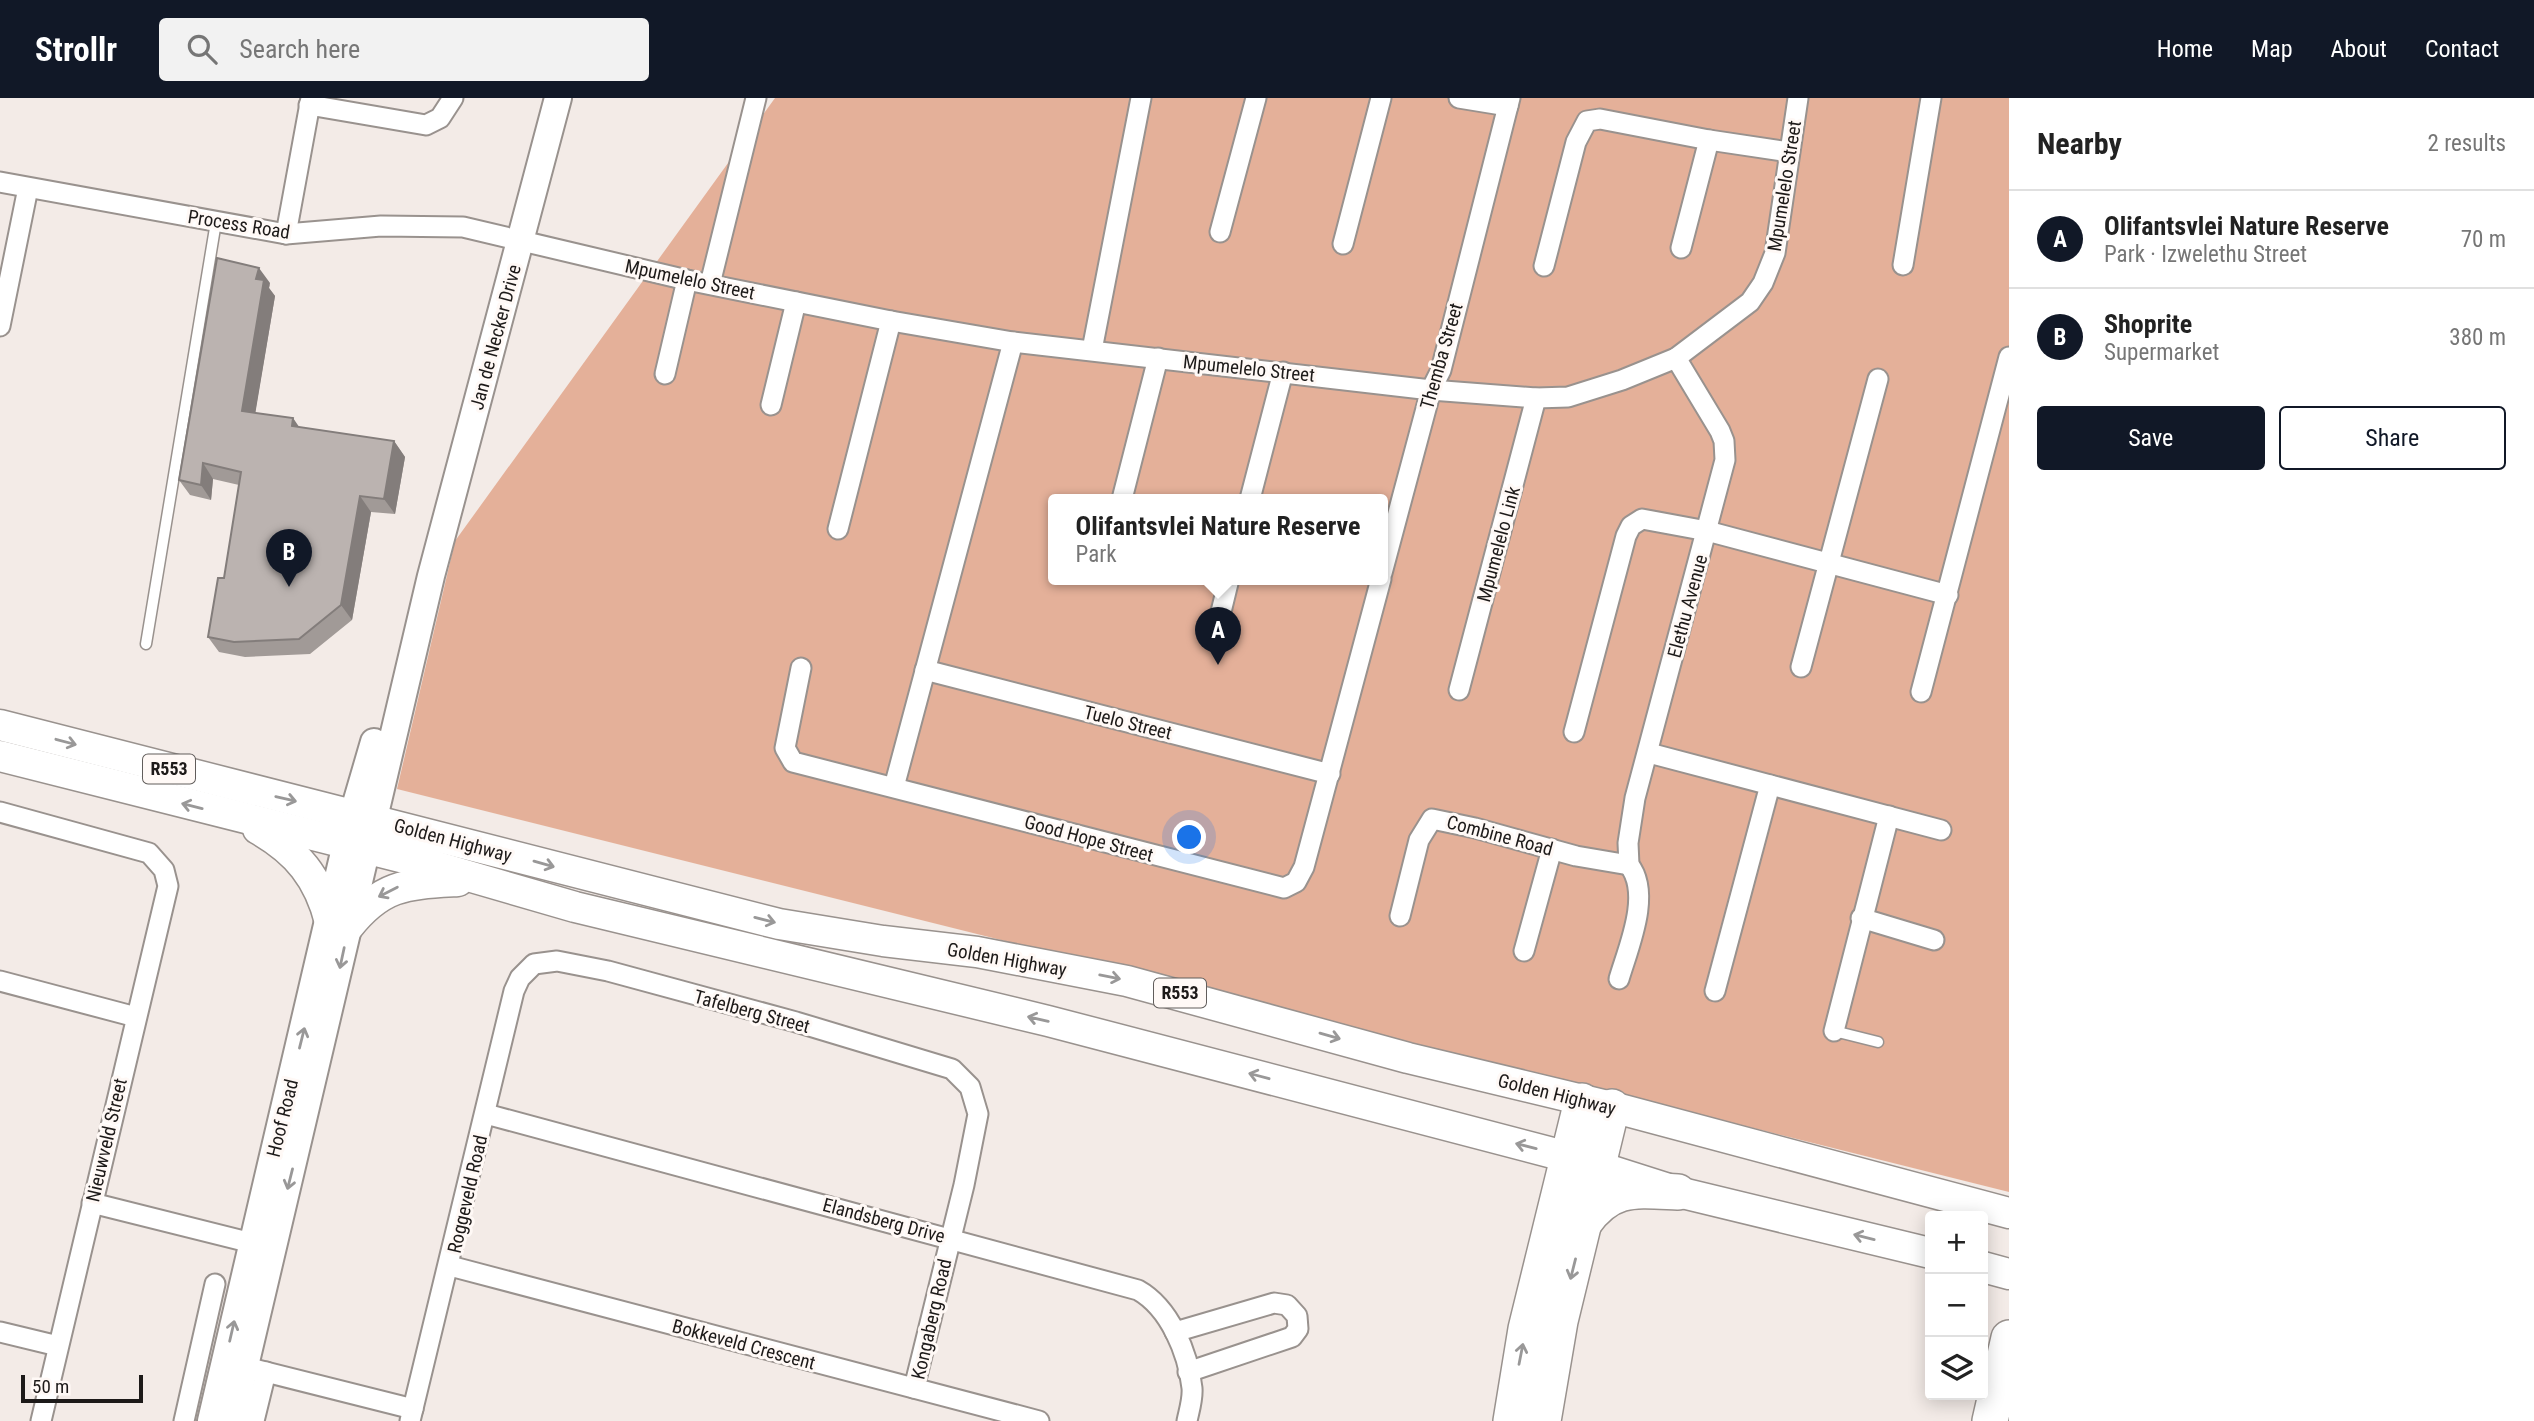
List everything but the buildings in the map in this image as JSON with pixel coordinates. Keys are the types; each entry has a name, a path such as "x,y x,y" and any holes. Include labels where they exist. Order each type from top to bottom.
{"highway":[{"path":"1511,1421 1526,1329 1583,1161 1597,1104"},
{"path":"1543,1421 1560,1321 1584,1223 1583,1161"},
{"path":"1584,1223 1600,1203 1615,1194 1636,1191 1678,1192"},
{"path":"1990,1421 2009,1338"}],"main road":[{"name":"Jan de Necker Drive","path":"360,831 400,647 430,576 558,98"},
{"name":"Golden Highway","path":"0,725 360,831 611,883 779,924 883,941 976,952 1127,981 1408,1058 1597,1104 2009,1213"},
{"name":"Golden Highway","path":"0,756 240,818 360,831 479,880 575,907 1048,1021 1583,1161 1678,1192 1925,1252"},
{"path":"240,818 272,837 300,860 319,886 339,924 387,891 425,882 479,880"},
{"name":"Hoof Road","path":"232,1421 245,1367 262,1245 360,831"},
{"path":"1988,1268 2009,1274"},
{"name":"Hoof Road","path":"211,1421 245,1367"}],"street":[{"path":"286,234 310,101 426,125 440,118 453,98"},
{"path":"710,284 756,98"},
{"path":"1092,350 1141,98"},
{"path":"1220,232 1256,98"},
{"path":"1343,244 1381,98"},
{"path":"1459,98 1509,102"},
{"name":"Mpumelelo Street","path":"520,239 687,280 891,321 1013,342 1431,390 1536,398 1568,397 1622,380 1676,358 1750,302 1763,283 1775,253 1798,98"},
{"path":"1903,265 1931,98"},
{"name":"Themba Street","path":"1388,551 1431,390 1441,370 1509,102"},
{"path":"1544,266 1576,142 1584,123 1600,119 1789,152"},
{"path":"1681,247 1709,140"},
{"name":"Process Road","path":"0,183 286,234 436,225 520,239"},
{"path":"1,320 29,188"},
{"path":"665,374 687,280"},
{"path":"771,405 796,302"},
{"path":"838,529 891,321"},
{"path":"894,786 1013,342"},
{"path":"1921,692 2009,357"},
{"path":"1123,494 1158,358"},
{"name":"Elethu Avenue","path":"1619,979 1638,898 1637,878 1629,865 1631,816 1722,472 1724,441 1676,358"},
{"path":"1251,494 1283,372"},
{"path":"1801,667 1878,379"},
{"name":"Mpumelelo Link","path":"1459,690 1536,398"},
{"path":"1574,732 1631,526 1647,519 1707,531 1948,595"},
{"path":"1220,616 1228,585"},
{"path":"1330,774 1379,585"},
{"name":"Good Hope Street","path":"801,668 785,748 788,757 796,762 1284,888 1296,882 1302,873 1330,774"},
{"name":"Tuelo Street","path":"925,670 1330,774"},
{"path":"1649,753 1941,830"},
{"path":"1715,991 1770,785"},
{"name":"Nieuwveld Street","path":"0,812 149,853 166,876 167,891 41,1421"},
{"path":"1834,1031 1889,816"},
{"name":"Combine Road","path":"1400,916 1419,840 1432,820 1629,865"},
{"path":"1524,951 1552,849"},
{"path":"1861,918 1934,940"},
{"name":"Tafelberg Street","path":"528,969 541,961 557,961 608,971 952,1069 970,1087"},
{"name":"Roggeveld Road","path":"412,1415 514,991 528,969"},
{"path":"0,981 136,1017"},
{"name":"Kongaberg Road","path":"914,1388 978,1114 970,1087"},
{"name":"Elandsberg Drive","path":"485,1114 1138,1290 1160,1307 1175,1332 1192,1391 1187,1421"},
{"path":"92,1203 262,1245"},
{"name":"Bokkeveld Crescent","path":"450,1266 1039,1421"},
{"path":"184,1421 215,1284"},
{"path":"1175,1332 1275,1303 1287,1305 1297,1316 1298,1329 1292,1337 1188,1372"},
{"path":"0,1332 58,1346"},
{"path":"254,1421 245,1367 412,1415"}],"lane":[{"path":"146,644 216,222"},
{"path":"1834,1031 1878,1042"}],"shaded area":[{"path":"775,98 2009,98 2009,1192 397,789 455,541"}],"place":[{"name":"Shoprite","path":"289,587"},
{"name":"Olifantsvlei Nature Reserve","path":"1218,665"}]}
